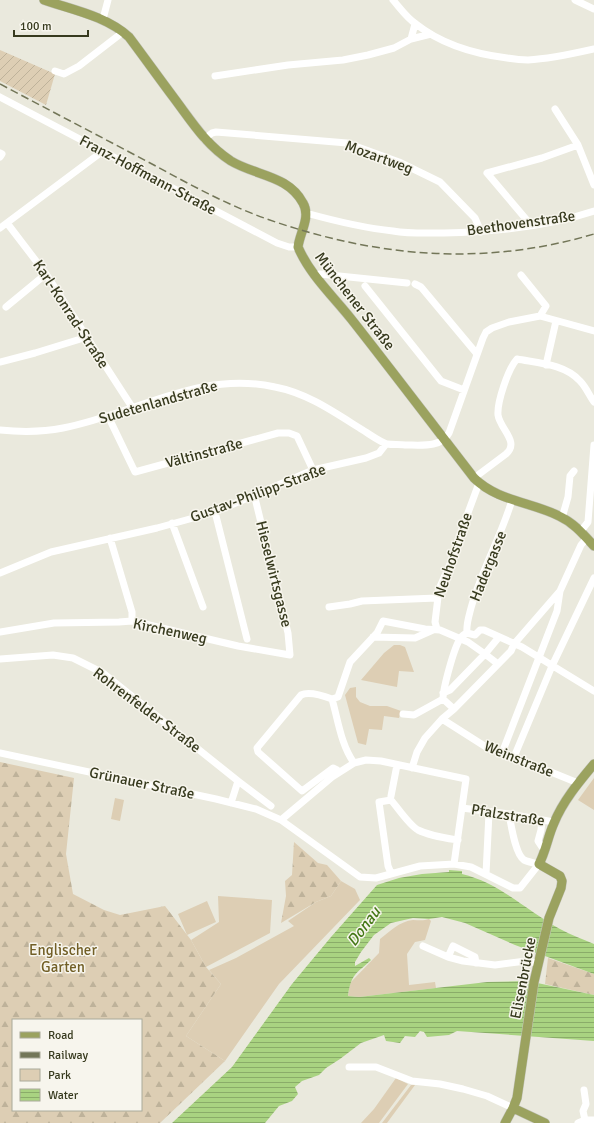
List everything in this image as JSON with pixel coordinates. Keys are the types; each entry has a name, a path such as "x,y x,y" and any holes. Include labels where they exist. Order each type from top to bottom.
{"main road":[{"path":"44,0 103,19 123,32 129,37 204,139 241,166 287,184 296,191 303,203 306,213"},
{"name":"Münchener Straße","path":"306,213 298,247 314,275 351,319 477,480 486,488 512,500 562,518 574,524 594,546"},
{"path":"539,864 554,822 578,783 594,764"},
{"name":"Elisenbrücke","path":"506,1123 513,1108 520,1080 538,963 549,918 561,888 562,881 560,876 539,864"},
{"path":"513,1108 539,1122"}],"street":[{"path":"103,19 108,0"},
{"path":"392,0 415,24 431,34 460,48 471,51 526,60 555,57 594,49"},
{"path":"575,0 594,8"},
{"path":"411,39 415,24"},
{"path":"55,71 64,74 79,66 123,32"},
{"path":"215,76 288,65 344,60 394,48 411,39 431,34"},
{"name":"Franz-Hoffmann-Straße","path":"0,97 277,243 289,247 298,247"},
{"path":"555,109 578,145 594,185"},
{"name":"Mozartweg","path":"204,139 216,132 340,142 356,146 399,162 440,182 475,218 482,232"},
{"path":"531,225 487,173 542,158 578,145"},
{"path":"0,228 103,151"},
{"path":"0,153 2,154 0,157"},
{"name":"Beethovenstraße","path":"306,213 358,226 393,232 416,233 482,232 558,220 594,211"},
{"name":"Karl-Konrad-Straße","path":"7,223 46,274 132,407"},
{"path":"6,307 46,274"},
{"path":"314,275 320,274 407,283"},
{"path":"521,275 546,306 540,316"},
{"path":"415,284 421,287 477,354"},
{"path":"365,286 441,381 464,390"},
{"path":"444,439 450,433 464,390 486,332 492,328 509,322 540,316 594,331"},
{"path":"546,365 556,320"},
{"path":"0,362 87,337"},
{"path":"477,480 510,451 512,447 510,438 498,415 503,387 516,359 565,369 582,384 594,402"},
{"name":"Sudetenlandstraße","path":"0,430 17,432 62,428 108,416 132,407 199,387 225,383 246,382 274,386 293,391 315,401 386,444 426,445 434,444 444,439"},
{"name":"Vältinstraße","path":"108,416 135,472 278,433 289,432 297,436 313,470"},
{"name":"Gustav-Philipp-Straße","path":"0,574 51,552 215,512 313,470 366,458 379,452 386,444"},
{"path":"502,753 557,611 560,591 591,522 594,446"},
{"path":"562,518 568,498 570,476 574,471"},
{"name":"Neuhofstraße","path":"437,629 435,622 439,588 450,564 477,480"},
{"name":"Hieselwirtsgasse","path":"254,494 288,633 290,655"},
{"name":"Hadergasse","path":"467,633 466,627 475,594 506,522 512,500"},
{"path":"215,512 247,640"},
{"name":"Gustav-Philipp-Straße","path":"172,523 203,607"},
{"path":"110,538 132,612 132,621"},
{"path":"514,757 552,666 594,578"},
{"path":"412,768 417,752 425,738 442,719 454,710 510,652 514,644 560,591"},
{"path":"329,607 362,601 437,598"},
{"name":"Kirchenweg","path":"0,632 54,623 132,621 238,646 290,655"},
{"path":"339,772 332,768 302,791 258,752 257,748 301,695 322,695 332,699 338,698 350,662 377,633 383,621 425,629 437,629 468,642 498,664"},
{"path":"373,637 415,638 437,629"},
{"path":"443,696 460,639 467,633 475,635 480,630 484,630 539,657 594,692"},
{"path":"403,714 414,715 443,696 485,654 499,637"},
{"name":"Rohrenfelder Straße","path":"0,659 53,655 73,658 104,673 271,806"},
{"path":"443,696 454,710"},
{"path":"332,699 344,746 354,763"},
{"name":"Weinstraße","path":"442,719 486,747 578,783"},
{"name":"Grünauer Straße","path":"0,753 231,803 256,810 281,820 360,877 376,878 420,866 454,864 471,866 513,888 518,888 522,886 539,864"},
{"path":"281,820 339,772 354,763 366,760 381,761 466,779 454,864"},
{"path":"397,765 391,798 404,816 417,830 438,837 458,840"},
{"path":"231,803 238,781"},
{"path":"391,798 379,802 388,866 391,873"},
{"name":"Pfalzstraße","path":"462,808 554,822"},
{"path":"486,874 489,812"},
{"path":"509,814 520,856 525,860 539,864"},
{"path":"542,820 538,841 545,850"},
{"path":"423,946 448,957 476,963 538,963"},
{"path":"448,957 453,946 475,957 476,963"},
{"path":"349,1067 376,1067 412,1081 440,1084 487,1096 513,1108"},
{"path":"584,1090 586,1104 581,1122 594,1120"}],"green space":[{"path":"0,50 55,74 46,105 0,81"},
{"path":"394,645 405,647 414,672 399,671 397,687 361,680 384,653"},
{"path":"356,687 356,697 360,702 370,706 387,706 401,711 399,718 384,716 382,730 369,729 366,745 358,743 345,695 350,688"},
{"name":"Englischer Garten","path":"0,762 74,778 66,854 73,894 104,910 120,915 165,906 191,940 206,967 221,984 186,1036 225,1061 160,1123 0,1123"},
{"path":"594,778 594,810 578,800"},
{"path":"115,798 124,800 120,821 111,819"},
{"path":"294,842 318,863 327,865 341,881 331,896 316,902 281,923 286,896 285,881 292,875"},
{"path":"341,881 355,889 360,900 279,984 225,1061 186,1036 221,984 209,970 236,958 294,926 288,921 316,902 331,896"},
{"path":"218,896 272,900 270,933 206,967 191,940 219,922"},
{"path":"207,901 216,922 187,935 178,914"},
{"path":"429,919 431,921 425,940 415,942 407,954 409,985 435,982 436,988 359,997 348,996 350,983 379,953 380,939 404,922"},
{"path":"548,958 594,974 594,995 545,984"},
{"path":"396,1078 408,1084 379,1123 361,1123 374,1109"},
{"path":"411,1085 415,1085 387,1123 382,1123"}],"water":[{"name":"Donau","path":"449,870 462,871 462,874 489,884 560,929 594,944 594,974 515,945 465,923 442,917 429,919 413,918 391,923 374,935 361,952 355,962 355,966 369,958 371,960 355,975 349,989 348,996 359,997 487,982 528,981 594,995 594,1041 457,1031 449,1035 427,1037 424,1032 420,1031 415,1037 405,1036 400,1043 386,1041 384,1035 361,1043 326,1068 319,1075 302,1081 295,1087 298,1094 292,1101 279,1106 265,1123 172,1123 232,1067 292,984 377,885 399,878 422,874 449,872"}],"railway":[{"path":"0,84 223,201 267,219 308,232 348,242 389,249 429,253 470,254 511,251 553,244 594,234"}]}
